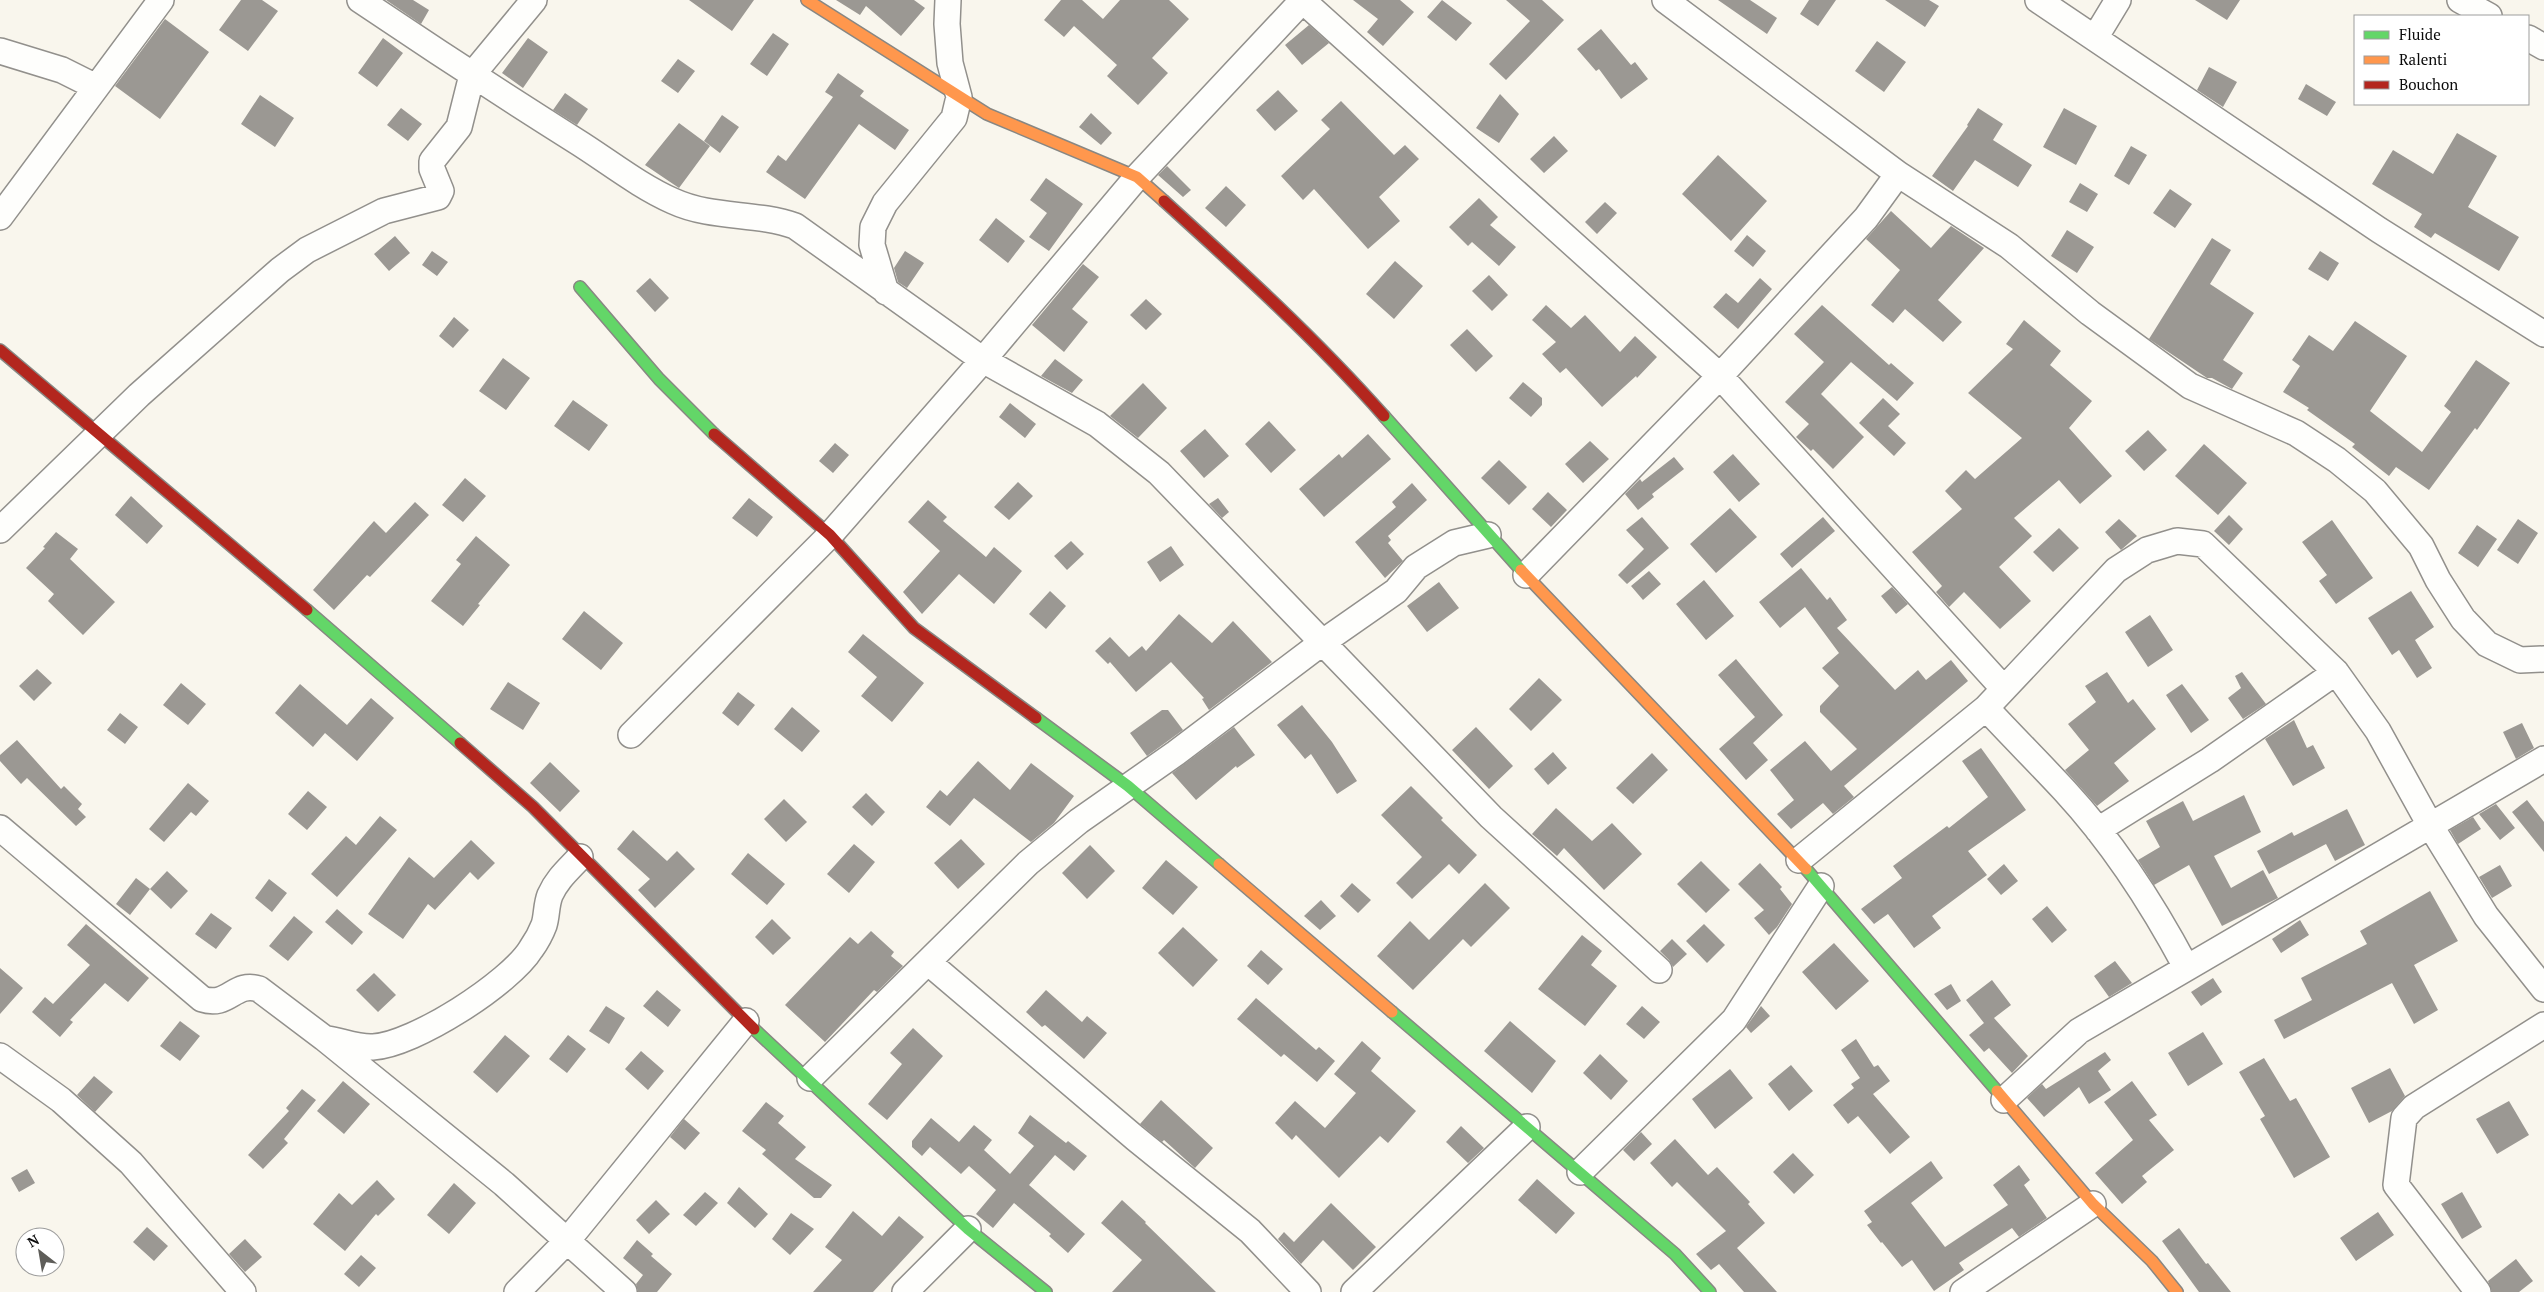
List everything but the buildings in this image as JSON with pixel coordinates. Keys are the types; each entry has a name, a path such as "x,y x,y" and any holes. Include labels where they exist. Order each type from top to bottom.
{"street":[{"path":"0,217 161,0"},
{"path":"360,0 472,75 634,179 674,201 708,212 738,217 769,218 795,226 983,360 1097,424 1159,473 1492,817 1659,970"},
{"path":"0,530 99,434 273,276 307,250 384,211 438,197 440,191 432,169 432,161 459,127 472,75 534,0"},
{"path":"807,0 987,114 1136,177 1240,270 1352,380 1488,535 1799,860 2093,1204 2152,1261 2177,1292"},
{"path":"886,292 872,245 873,227 885,203 954,118 959,97 950,63 947,24 948,0"},
{"path":"632,735 830,535 983,360 1136,177 1302,0 1720,376 2004,689"},
{"path":"1665,0 1898,174 2009,246 2090,313 2190,386 2296,433 2336,460 2375,491 2421,546 2438,580 2463,619 2487,644 2520,660 2544,659"},
{"path":"2038,0 2378,230 2544,334"},
{"path":"2095,38 2118,0"},
{"path":"2460,0 2487,15"},
{"path":"2529,39 2544,47"},
{"path":"0,51 62,70 96,87"},
{"path":"1526,575 1720,376 1866,218 1898,174"},
{"path":"580,286 659,378 725,445 830,535 914,628 1128,786 1675,1254 1710,1292"},
{"path":"0,350 533,807 580,857 746,1021 810,1078 968,1229 1046,1292"},
{"path":"810,1078 1028,863 1079,820 1176,754 1323,642 1396,591 1416,567 1454,543 1488,535"},
{"path":"1799,860 1986,708 2116,570 2147,550 2177,541 2203,544 2336,672 2378,731 2430,825 2486,916 2544,989"},
{"path":"2098,830 2210,760 2336,672"},
{"path":"1986,708 2065,791 2098,830 2163,923 2186,967"},
{"path":"2004,1100 2079,1031 2544,759"},
{"path":"0,828 202,999 212,1003 224,1000 240,988 251,986 259,989 324,1038 504,1184 624,1292"},
{"path":"324,1038 372,1047 404,1039 428,1028 498,983 515,969 531,950 544,925 550,897 559,879 580,857"},
{"path":"1580,1172 1734,1020 1821,886"},
{"path":"929,962 1135,1138 1250,1231 1308,1292"},
{"path":"517,1292 567,1241 746,1021"},
{"path":"2478,1292 2396,1184 2404,1118 2414,1107 2544,1025"},
{"path":"0,1056 61,1100 131,1163 243,1292"},
{"path":"1354,1292 1527,1127"},
{"path":"1964,1292 2093,1204"},
{"path":"905,1292 968,1229"}],"traffic: fast":[{"path":"580,287 659,379 714,434"},
{"path":"1384,416 1521,570"},
{"path":"307,610 460,743"},
{"path":"1036,718 1128,786 1219,864"},
{"path":"1806,869 1997,1091"},
{"path":"1392,1012 1675,1254 1710,1292"},
{"path":"754,1029 968,1229 1046,1292"}],"traffic: slow":[{"path":"807,0 987,114 1137,177 1164,201"},
{"path":"1521,570 1806,869"},
{"path":"1219,864 1392,1012"},
{"path":"1997,1091 2093,1204 2152,1261 2177,1292"}],"traffic: jam":[{"path":"1164,201 1305,332 1384,416"},
{"path":"0,350 307,610"},
{"path":"714,434 830,535 914,628 1036,718"},
{"path":"460,743 533,807 754,1029"}]}
